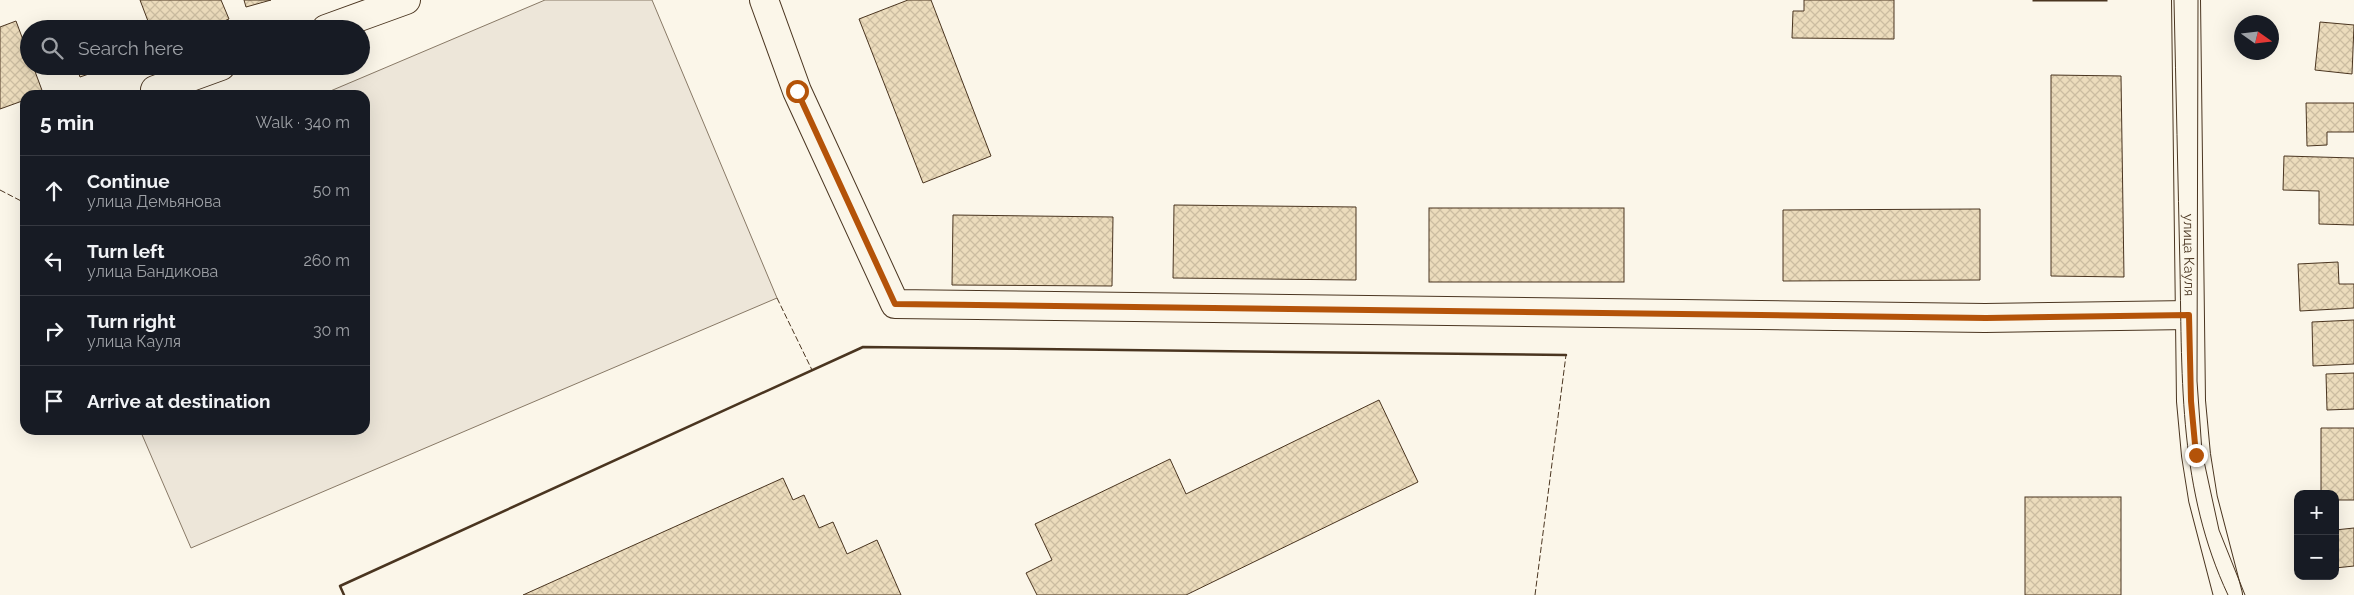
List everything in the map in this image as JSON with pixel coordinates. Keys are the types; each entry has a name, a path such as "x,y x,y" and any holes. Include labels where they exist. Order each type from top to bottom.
{"street":[{"path":"351,20 406,0"},
{"path":"764,0 797,91 895,304 1986,318 2189,315"},
{"name":"улица Кауля","path":"2186,0 2191,401 2196,455 2203,499 2228,595"},
{"path":"155,90 196,75"}],"shaded area":[{"path":"545,0 652,0 777,298 191,548 142,435 370,435 370,90 333,90"}],"building":[{"path":"140,0 221,0 229,19 227,20 148,20"},
{"path":"244,0 271,0 246,7"},
{"path":"908,0 931,0 991,156 923,183 859,19"},
{"path":"1804,0 1894,0 1894,39 1792,38 1793,11 1804,11"},
{"path":"2107,0 2107,1 2033,1"},
{"path":"16,21 20,32 20,75 36,75 42,90 20,90 20,102 0,109 0,27"},
{"path":"2320,22 2354,25 2352,74 2315,70"},
{"path":"2051,75 2121,76 2124,277 2051,276"},
{"path":"2306,103 2354,103 2354,132 2327,132 2327,145 2307,146"},
{"path":"2284,156 2354,158 2354,225 2319,224 2319,191 2283,190"},
{"path":"1174,205 1356,207 1356,280 1173,278"},
{"path":"1429,208 1624,208 1624,282 1429,282"},
{"path":"1980,209 1980,280 1783,281 1783,210"},
{"path":"953,215 1113,217 1112,286 952,285"},
{"path":"2338,262 2339,284 2354,284 2354,308 2300,311 2298,264"},
{"path":"2354,320 2354,364 2313,366 2312,322"},
{"path":"2354,373 2354,409 2327,410 2326,374"},
{"path":"1379,400 1418,482 1186,595 1037,595 1026,573 1052,560 1035,524 1170,459 1186,494"},
{"path":"2321,428 2354,428 2354,500 2339,500 2339,490 2321,490"},
{"path":"783,478 793,500 804,495 819,528 833,522 847,554 877,540 901,595 523,595"},
{"path":"2025,497 2121,497 2121,595 2025,595"},
{"path":"2354,528 2354,566 2339,568 2339,530"}],"tram line":[{"path":"2174,0 2181,353 2186,435 2200,516 2212,556 2228,595"},
{"path":"2198,0 2197,381 2202,452 2219,530 2245,595"}],"fence":[{"path":"0,190 20,200"},
{"path":"777,298 812,370"},
{"path":"1535,595 1566,355"}],"wall":[{"path":"344,595 340,586 863,347 1566,355"}],"route":[{"path":"797,91 895,304 1986,318 2189,315 2191,401 2196,455"}]}
